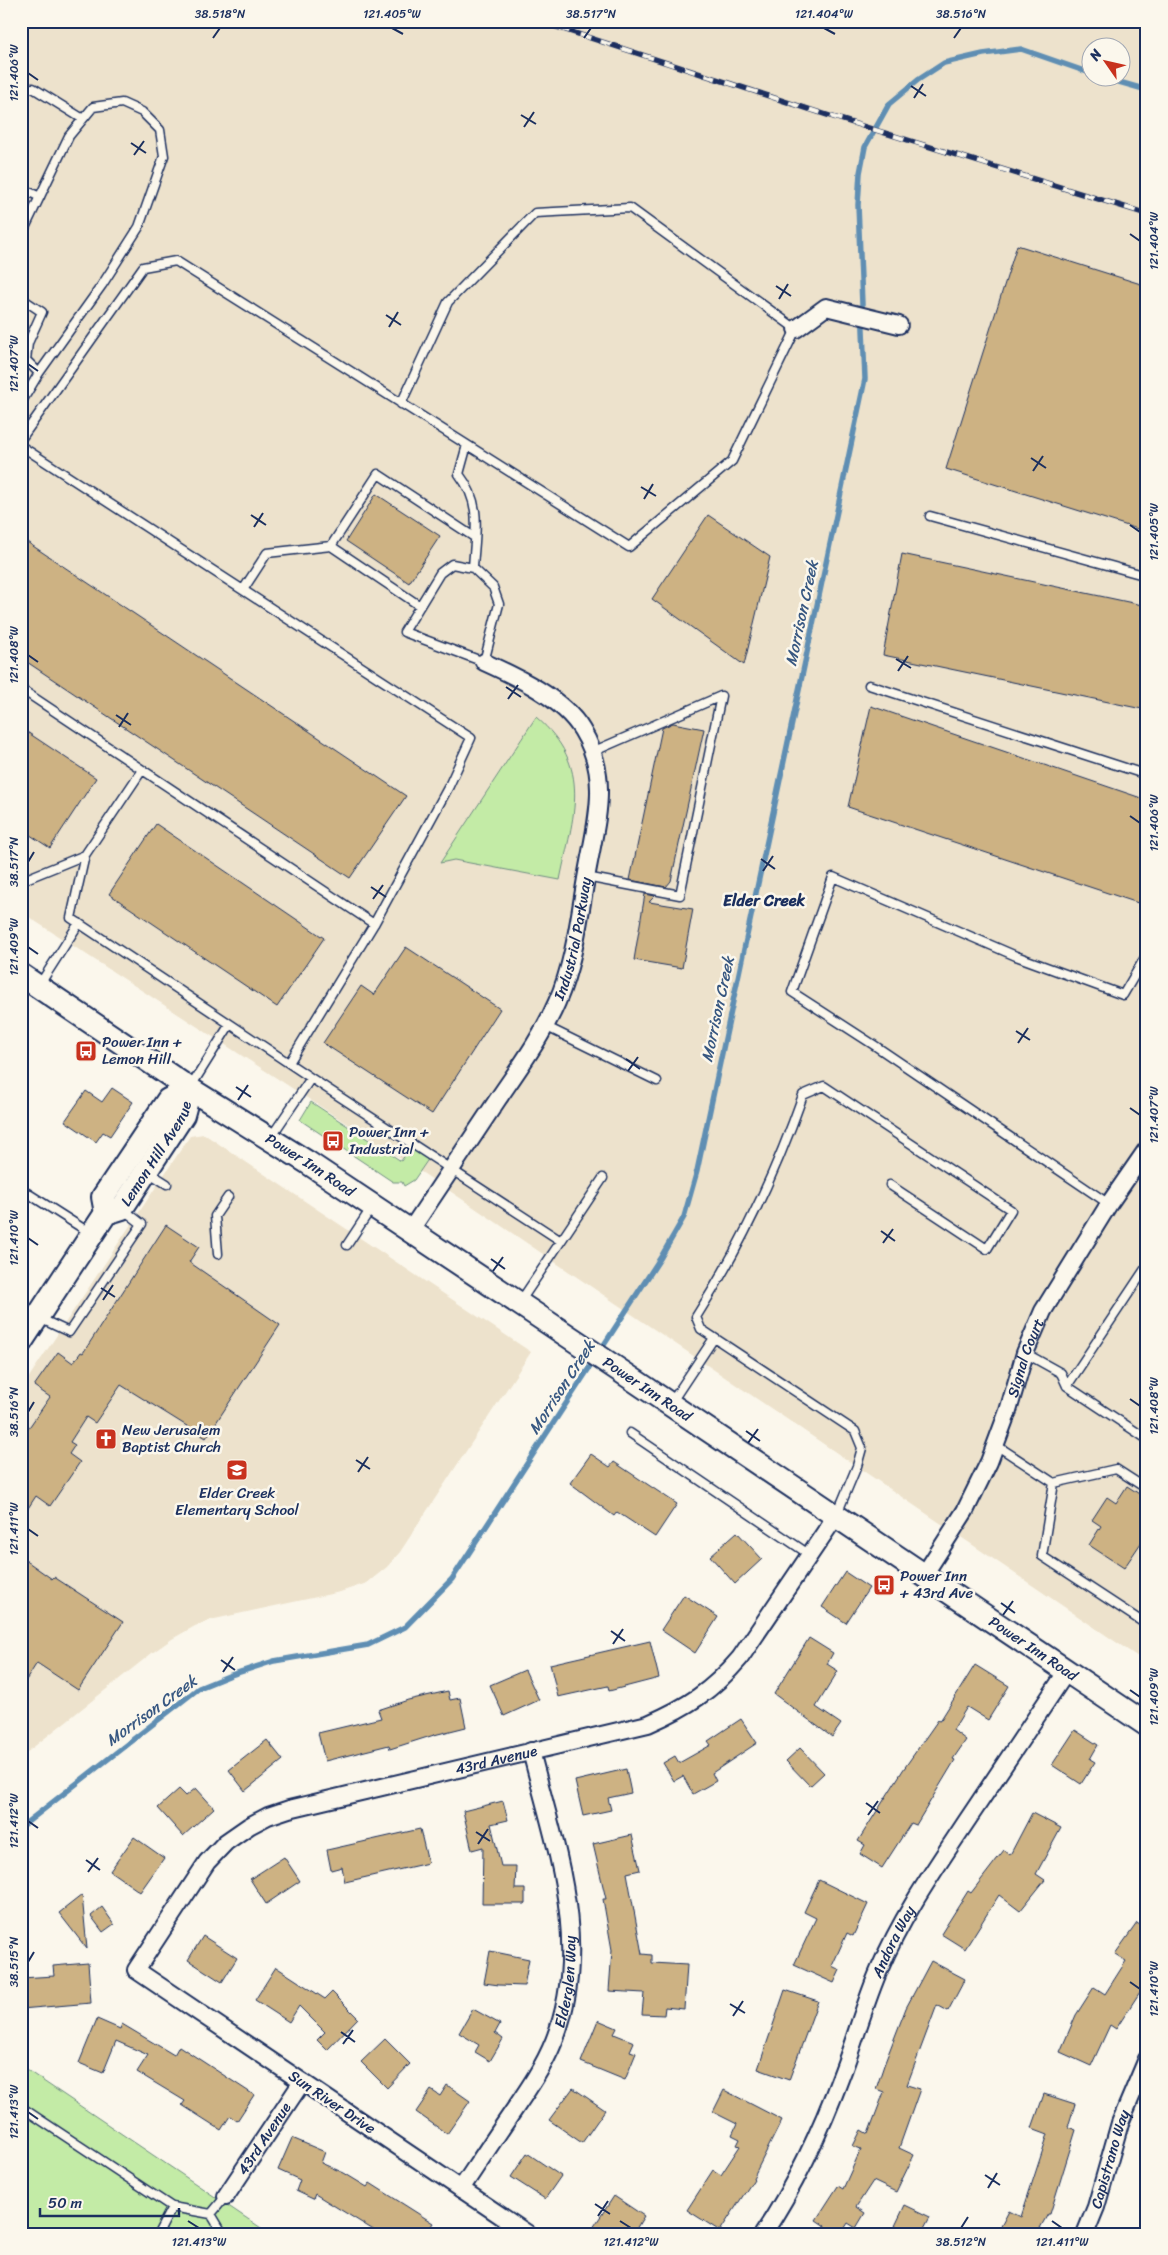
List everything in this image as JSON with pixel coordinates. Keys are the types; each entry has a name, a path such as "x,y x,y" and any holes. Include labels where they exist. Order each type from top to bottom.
{"main road":[{"name":"Power Inn Road","path":"30,980 190,1089 270,1139 670,1404 1147,1725"},
{"name":"Lemon Hill Avenue","path":"110,1206 146,1170 183,1115 190,1089"},
{"name":"Lemon Hill Avenue","path":"21,1342 110,1206 168,1100 190,1089"}],"street":[{"path":"796,329 826,306 899,325"},
{"name":"Industrial Parkway","path":"410,1231 533,1047 557,1002 568,972 601,791 597,766 582,730 560,704 507,672 484,662"},
{"name":"Signal Court","path":"924,1575 965,1511 996,1445 1025,1353 1043,1311 1109,1204 1147,1149"},
{"name":"43rd Avenue","path":"136,1970 208,1862 226,1842 249,1826 289,1808 648,1724 677,1712 703,1695 724,1677 740,1658 836,1516"},
{"name":"Andora Way","path":"763,2234 780,2209 826,2117 868,1998 903,1921 935,1868 1067,1671"},
{"name":"Elderglen Way","path":"461,2189 538,2073 554,2041 568,1990 572,1960 570,1920 565,1887 531,1751"},
{"name":"Sun River Drive","path":"136,1970 528,2234"},
{"name":"Capistrano Way","path":"1085,2234 1096,2206 1120,2123 1147,2059"},
{"name":"43rd Avenue","path":"226,2196 302,2082"}],"lane":[{"path":"21,89 33,88 83,119"},
{"path":"21,236 69,136 93,107 122,103 142,112 160,130 164,156 139,227 102,285 38,373 21,403"},
{"path":"21,188 40,197"},
{"path":"21,439 143,267 176,262 401,404 629,547 732,461 796,329 630,208 536,213 448,302 401,404"},
{"path":"21,298 42,312 28,343 26,360 38,373"},
{"path":"467,445 459,474 472,493 476,507 473,568"},
{"path":"21,446 471,738 449,786 374,924 289,1063"},
{"path":"331,546 378,474 474,537"},
{"path":"930,516 1147,576"},
{"path":"243,590 267,553 331,546 420,606"},
{"path":"452,564 473,568 493,587 499,604 484,662 404,632 440,573 452,564"},
{"path":"869,685 1147,775"},
{"path":"21,689 374,924"},
{"path":"586,877 680,896 720,696 592,752"},
{"path":"142,770 85,855 71,918 561,1241"},
{"path":"21,881 85,855"},
{"path":"1109,1204 874,1045 792,992 833,877 1016,956 1123,995 1147,954"},
{"path":"30,980 78,923"},
{"path":"190,1089 230,1024"},
{"path":"544,1026 657,1081"},
{"path":"270,1139 311,1078"},
{"path":"836,1516 857,1466 862,1448 855,1431 701,1329 696,1317 720,1280 784,1149 803,1095 824,1086 1011,1210 986,1249 890,1185"},
{"path":"146,1170 167,1184"},
{"path":"519,1305 603,1178"},
{"path":"21,1189 92,1234"},
{"path":"218,1254 215,1216 228,1197"},
{"path":"38,1317 69,1332 142,1224 110,1206"},
{"path":"347,1245 373,1207"},
{"path":"1067,1386 1147,1266"},
{"path":"670,1404 714,1338"},
{"path":"1025,1353 1061,1373 1067,1386 1147,1439"},
{"path":"630,1433 810,1555"},
{"path":"996,1445 1054,1483 1116,1469 1147,1489"},
{"path":"1054,1483 1042,1556 1147,1625"},
{"path":"21,2107 172,2207 211,2214 223,2234"},
{"path":"211,2214 226,2196"},
{"path":"158,2234 172,2207"}],"shaded area":[{"path":"21,21 1147,21 1147,1663 441,1185 21,912"},
{"name":"Elder Creek Elementary School","path":"204,1134 531,1352 400,1552 387,1567 367,1583 340,1592 210,1620 195,1626 152,1653 21,1757 21,1389 190,1136"}],"green space":[{"path":"536,717 554,736 566,754 573,773 575,793 573,813 560,880 454,860 440,863"},
{"path":"311,1102 401,1161 410,1148 429,1158 414,1180 404,1186 402,1182 393,1182 300,1120"},
{"path":"21,2066 270,2234 21,2234"}],"building":[{"path":"1017,245 1147,286 1147,532 946,469"},
{"path":"376,494 440,536 409,583 346,541"},
{"path":"708,515 770,557 744,665 652,599"},
{"path":"21,538 406,796 350,878 21,658"},
{"path":"902,554 1147,606 1147,710 883,655"},
{"path":"871,706 1147,800 1147,875 1138,903 848,807"},
{"path":"673,723 704,729 671,881 666,887 630,880 662,728"},
{"path":"21,728 96,778 50,848 21,829"},
{"path":"156,824 324,938 277,1007 109,894"},
{"path":"645,894 655,896 649,902 693,909 682,968 634,960"},
{"path":"406,947 500,1009 432,1114 323,1043 361,986 374,995"},
{"path":"112,1088 133,1102 110,1136 103,1132 96,1142 65,1121 86,1091 102,1102"},
{"path":"166,1225 199,1247 189,1262 280,1325 206,1438 121,1385 95,1423 86,1417 70,1442 75,1445 69,1454 80,1462 50,1506 36,1496 21,1519 21,1439 50,1397 34,1386 58,1352 73,1363 81,1352 83,1353"},
{"path":"591,1454 610,1467 614,1462 677,1504 655,1537 617,1512 614,1516 570,1483"},
{"path":"1127,1486 1147,1499 1147,1534 1124,1568 1089,1545 1101,1526 1092,1520 1107,1497 1116,1503"},
{"path":"737,1532 762,1559 735,1584 710,1556"},
{"path":"21,1557 52,1579 54,1577 123,1622 78,1690 37,1663 21,1688"},
{"path":"845,1572 869,1588 846,1623 822,1607"},
{"path":"684,1595 718,1617 695,1653 661,1630"},
{"path":"809,1638 833,1653 827,1664 838,1671 816,1707 841,1724 832,1737 774,1694"},
{"path":"650,1641 659,1678 609,1691 608,1686 558,1697 550,1664"},
{"path":"975,1665 1009,1686 988,1720 967,1707 953,1730 966,1740 953,1759 955,1760 916,1825 911,1823 882,1868 860,1854 865,1845 858,1841 903,1770 938,1720 940,1721"},
{"path":"525,1670 539,1700 504,1716 490,1685"},
{"path":"448,1691 450,1700 460,1698 466,1727 390,1749 389,1745 325,1761 318,1733 381,1718 378,1710 408,1700"},
{"path":"741,1719 757,1743 712,1773 716,1781 693,1794 683,1776 674,1781 663,1763 675,1756 679,1763 711,1745 708,1741"},
{"path":"1075,1730 1098,1745 1090,1759 1095,1762 1081,1784 1052,1765"},
{"path":"267,1740 283,1760 245,1791 229,1770"},
{"path":"800,1748 824,1773 810,1786 786,1761"},
{"path":"626,1769 631,1793 608,1798 611,1810 583,1816 575,1781"},
{"path":"196,1788 214,1808 183,1836 158,1808 179,1789 186,1796"},
{"path":"503,1801 508,1820 491,1824 501,1866 516,1866 515,1889 525,1889 525,1904 482,1904 483,1847 472,1850 463,1811"},
{"path":"1032,1813 1061,1828 1036,1874 1045,1880 1020,1911 999,1895 965,1949 941,1934 968,1891 971,1893 1004,1850 1010,1855"},
{"path":"420,1829 428,1863 345,1882 342,1867 331,1870 327,1850"},
{"path":"632,1835 640,1870 627,1873 642,1954 652,1955 652,1963 687,1965 684,2009 665,2007 664,2015 642,2014 644,1993 609,1991 612,1950 603,1899 606,1899 593,1844"},
{"path":"134,1837 164,1858 140,1892 110,1871"},
{"path":"284,1857 300,1881 266,1904 250,1879"},
{"path":"819,1880 868,1904 853,1936 847,1933 832,1966 840,1970 834,1983 794,1965 816,1918 804,1912"},
{"path":"82,1895 87,1949 59,1913"},
{"path":"102,1907 114,1924 103,1932 91,1916"},
{"path":"1137,1923 1147,1930 1147,1981 1116,2029 1110,2025 1091,2066 1060,2052 1076,2015 1094,1987 1105,1994 1126,1961 1115,1954"},
{"path":"203,1936 237,1958 222,1982 188,1960"},
{"path":"490,1951 529,1959 524,1986 484,1983"},
{"path":"931,1961 965,1979 948,2011 937,2005 907,2085 920,2089 899,2148 914,2155 896,2192 873,2181 856,2207 865,2213 856,2228 848,2223 841,2234 837,2234 816,2220 838,2186 843,2189 861,2149 853,2146 861,2130 868,2134 884,2092 876,2089 884,2065 906,2008"},
{"path":"88,1963 91,2003 21,2009 21,1978 54,1976 53,1966"},
{"path":"276,1967 325,1999 332,1992 358,2018 327,2050 317,2040 325,2032 299,2006 289,2022 255,2000"},
{"path":"785,1990 818,2001 789,2080 758,2069"},
{"path":"473,2009 500,2024 495,2033 503,2039 490,2061 475,2052 479,2045 459,2033"},
{"path":"97,2019 120,2029 122,2024 174,2055 179,2046 254,2095 237,2121 230,2116 221,2130 182,2105 185,2101 137,2072 148,2055 116,2041 103,2073 79,2063"},
{"path":"598,2020 617,2028 614,2034 634,2042 630,2051 636,2053 625,2080 581,2062"},
{"path":"385,2039 410,2064 387,2088 361,2062"},
{"path":"447,2085 470,2101 447,2134 416,2112 431,2090 440,2096"},
{"path":"573,2088 605,2110 582,2143 549,2120"},
{"path":"724,2090 782,2120 754,2179 720,2231 687,2210 713,2170 721,2175 740,2146 737,2145 740,2139 732,2135 737,2124 713,2112"},
{"path":"1044,2094 1075,2104 1068,2127 1076,2130 1050,2214 1048,2214 1040,2228 1051,2234 997,2234 1009,2211 1021,2217 1048,2134 1032,2128"},
{"path":"292,2138 325,2152 321,2163 344,2173 367,2187 370,2183 433,2223 426,2234 380,2234 315,2194 313,2199 296,2191 300,2180 278,2170"},
{"path":"527,2153 561,2176 545,2199 511,2177"},
{"path":"614,2196 644,2216 633,2234 589,2234"},
{"path":"905,2205 930,2217 921,2234 911,2234 895,2226"}],"waterway":[{"name":"Morrison Creek","path":"600,1351 661,1257 684,1217 697,1171 865,379 858,205 860,173 865,147 889,104 918,80 944,63 983,54 1021,49 1080,70"},
{"name":"Morrison Creek","path":"1130,85 1147,90"},
{"name":"Morrison Creek","path":"21,1827 199,1688 274,1661 368,1645 405,1627 452,1579 595,1359"}],"railway":[{"path":"538,21 830,116 1147,214"}],"place":[{"name":"Power Inn + Lemon Hill","path":"86,1051"},
{"name":"Power Inn + Industrial","path":"333,1141"},
{"name":"New Jerusalem Baptist Church","path":"106,1439"},
{"name":"Elder Creek Elementary School","path":"237,1470"},
{"name":"Power Inn + 43rd Ave","path":"884,1585"}],"district":[{"name":"Elder Creek","path":"764,900"}]}
